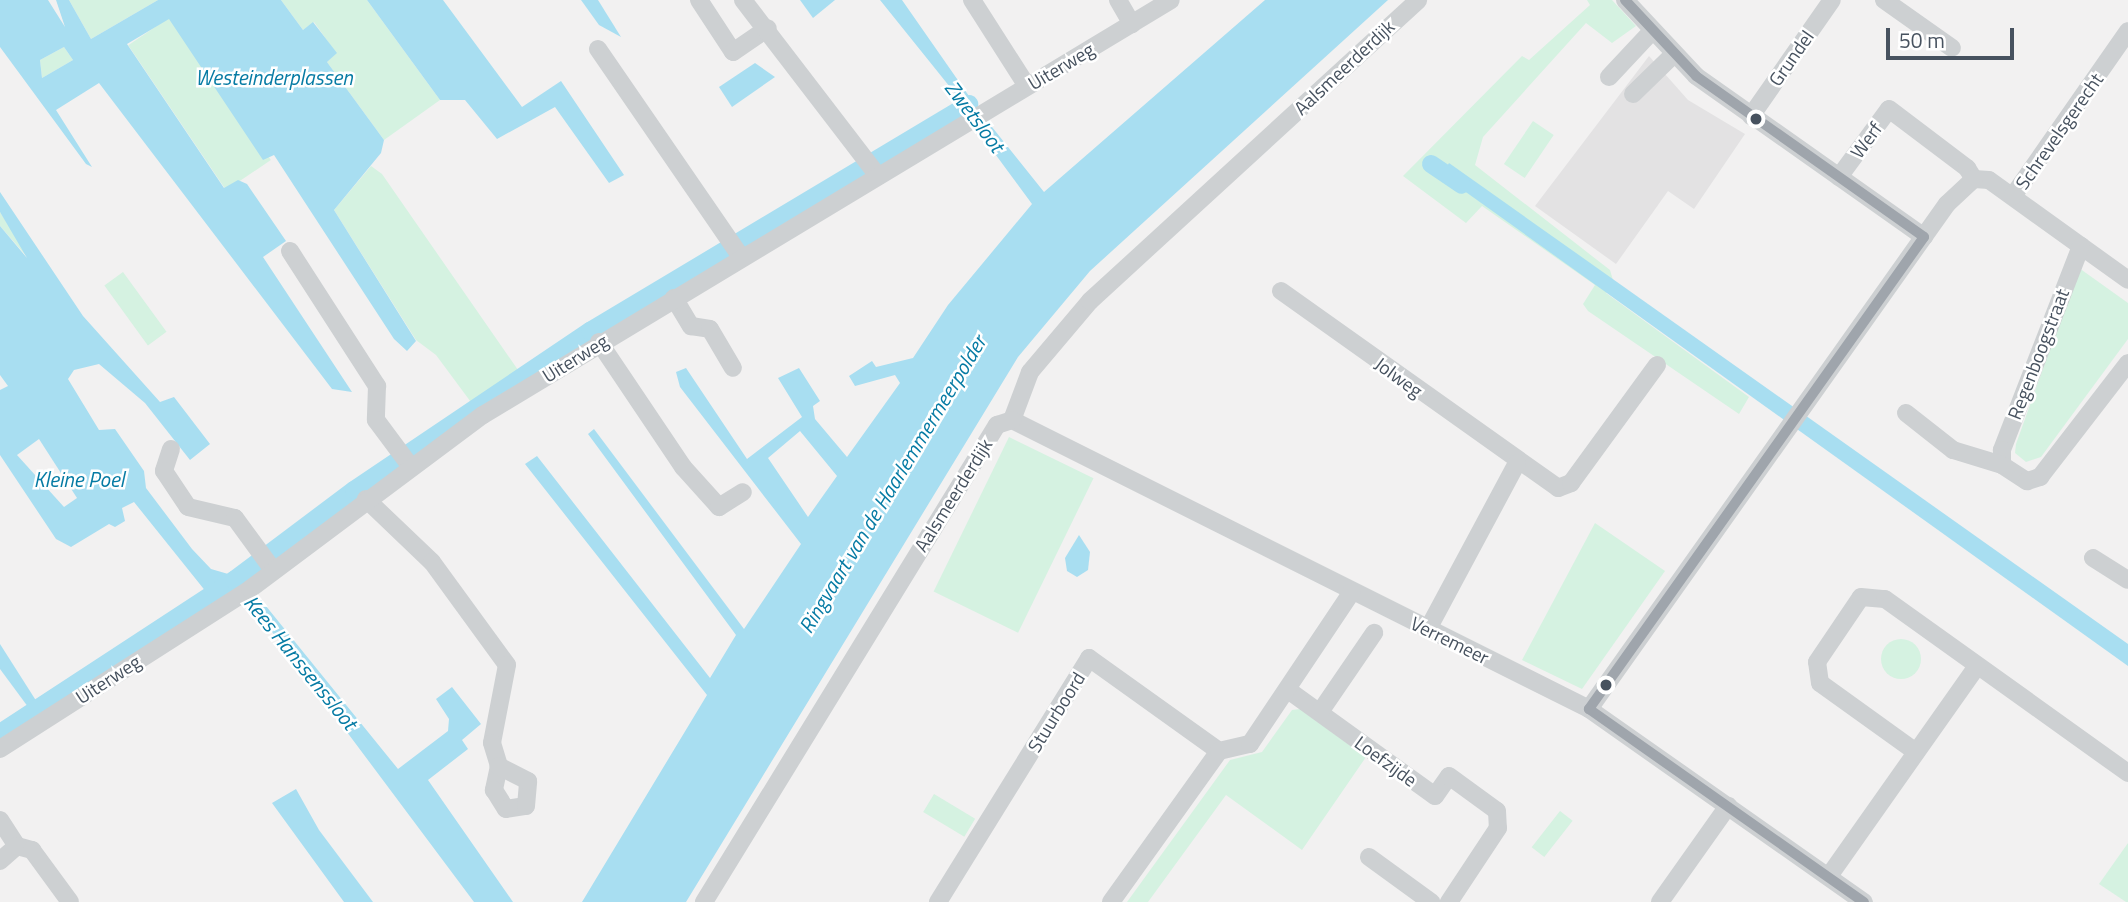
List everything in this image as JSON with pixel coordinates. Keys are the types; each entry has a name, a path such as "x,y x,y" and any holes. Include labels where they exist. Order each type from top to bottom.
{"street":[{"path":"699,0 733,52 768,28"},
{"path":"743,0 768,28 873,168"},
{"path":"972,0 1027,86"},
{"path":"1118,0 1132,24"},
{"name":"Uiterweg","path":"0,749 245,592 267,562 366,499 406,460 674,298 736,251 873,168 977,118 1171,0"},
{"name":"Aalsmeerderdijk","path":"704,902 997,425 1012,419 1030,372 1083,308 1418,0"},
{"path":"1625,0 1674,54 1751,116 1839,177"},
{"name":"Grundel","path":"1751,116 1832,0"},
{"path":"1884,0 1952,48"},
{"path":"1609,77 1652,31"},
{"name":"Schrevelsgerecht","path":"2013,197 2128,31"},
{"path":"598,49 736,251"},
{"path":"1633,94 1674,54"},
{"name":"Werf","path":"1924,237 1839,177 1889,109 1968,168 1974,179"},
{"path":"1589,709 1788,433 1924,237 1974,179 1989,180 2128,280"},
{"name":"Regenboogstraat","path":"2002,465 2002,450 2081,246"},
{"path":"290,251 377,386 376,420 406,460"},
{"name":"Jolweg","path":"1281,291 1553,487 1566,487 1657,365"},
{"path":"674,298 691,326 710,328 733,368"},
{"path":"600,342 675,456 719,507 743,492"},
{"path":"1906,413 1953,450 2002,465 2013,476 2040,477 2128,363"},
{"name":"Verremeer","path":"1012,419 1351,593 1589,709 1864,902"},
{"path":"172,449 164,471 188,507 235,518 267,562"},
{"path":"1428,629 1517,463"},
{"path":"366,499 432,562 507,665 492,743 499,766"},
{"path":"2093,558 2128,580"},
{"path":"1111,902 1219,751 1250,744 1351,593"},
{"path":"1916,752 1820,683 1817,662 1861,597 1885,599 2128,773"},
{"path":"1320,712 1374,633"},
{"name":"Stuurboord","path":"938,902 1089,658 1219,751"},
{"path":"1829,876 1977,666"},
{"name":"Loefzijde","path":"1288,690 1435,796 1449,776 1497,811 1498,828 1449,902"},
{"path":"1660,902 1728,806"},
{"path":"0,820 17,846 32,850 70,902"},
{"path":"0,861 17,846"},
{"path":"1368,857 1431,902"}],"shaded area":[{"path":"1649,56 1688,100 1745,134 1694,209 1668,191 1616,264 1535,206"}],"green space":[{"path":"69,0 158,0 91,39"},
{"path":"281,0 367,0 440,100 384,140 327,62 336,53 314,22 303,30"},
{"path":"1587,0 1612,0 1636,26 1612,43 1586,23 1483,137 1475,165 1610,270 1613,280 1606,293 1749,397 1739,414 1588,311 1583,304 1595,285 1482,206 1466,223 1403,176 1522,56 1529,60 1590,5"},
{"path":"173,15 271,160 226,190 128,45"},
{"path":"64,47 73,60 42,78 40,60"},
{"path":"1533,121 1554,135 1525,178 1504,164"},
{"path":"371,166 382,174 527,383 479,413 436,355 416,340 334,210"},
{"path":"0,212 26,251 28,258 0,226"},
{"path":"2079,268 2128,303 2128,339 2041,457 2026,462 2015,453 2016,444"},
{"path":"123,272 166,332 148,345 104,286"},
{"path":"1009,437 1093,478 1018,633 934,592"},
{"path":"1595,523 1665,571 1582,689 1522,660"},
{"path":"1901,639 1909,640 1915,645 1920,651 1920,667 1915,673 1909,678 1901,679 1893,678 1887,673 1882,667 1881,659 1882,651 1887,645 1893,640"},
{"path":"1300,709 1366,757 1302,850 1226,795 1148,902 1127,902 1230,760 1262,752 1292,710"},
{"path":"934,794 975,819 964,837 923,812"},
{"path":"1560,811 1573,821 1544,857 1532,847"},
{"path":"2128,843 2128,902 2126,902 2099,884"}],"water":[{"name":"Westeinderplassen","path":"0,0 48,0 65,27 56,0 69,0 91,39 158,0 281,0 303,30 313,22 337,53 327,62 384,140 381,153 334,210 416,341 407,351 394,339 274,155 263,160 169,19 127,44 224,188 238,180 247,184 286,241 263,257 352,392 332,389 99,83 56,110 92,167 86,164 0,47","holes":["64,47 73,60 42,78 40,60"]},
{"name":"Westeinderplassen","path":"367,0 443,0 522,107 561,81 624,175 609,183 555,107 497,139 465,100 440,100"},
{"path":"581,0 598,0 621,37 599,25"},
{"path":"800,0 835,0 813,18"},
{"path":"880,0 902,0 978,109 965,117 958,97"},
{"name":"Ringvaart van de Haarlemmermeerpolder","path":"1265,0 1388,0 1090,271 1018,357 686,902 582,902 707,695 525,464 537,456 710,678 736,635 588,434 594,429 744,629 801,544 680,387 676,372 686,368 747,459 802,417 778,378 799,368 820,401 813,406 815,419 847,457 900,383 895,375 855,386 849,376 872,361 876,367 913,358 948,305 1032,204 976,128 988,122 1044,192","holes":["800,431 837,476 808,517 768,458"]},
{"path":"755,63 775,77 732,107 719,87"},
{"path":"1449,163 2128,644 2128,666 1442,175"},
{"name":"Kleine Poel","path":"0,192 83,316 160,402 174,397 210,444 190,460 145,403 99,364 74,370 68,379 99,430 115,429 144,471 146,488 192,549 211,569 242,578 231,588 211,598 134,502 122,508 125,521 115,527 109,524 71,547 56,539 0,455 0,390 8,386 0,375 0,226 27,258 0,212"},
{"path":"1079,535 1090,552 1088,570 1077,577 1067,571 1065,558"},
{"name":"Kees Hanssenssloot","path":"257,595 398,769 448,731 449,719 436,699 452,687 481,724 462,740 468,749 428,780 513,902 474,902 249,601"},
{"path":"0,644 42,710 34,715 0,669"},
{"path":"296,789 319,830 373,902 344,902 272,803"}],"pier":[{"path":"39,439 77,498 64,507 17,455"}],"waterway":[{"name":"Zwetsloot","path":"0,733 234,580 354,490 590,331 969,104"},
{"path":"1431,164 1462,185"}],"transit line":[{"path":"1625,0 1696,76 1924,237 1589,709 1864,902"}]}
